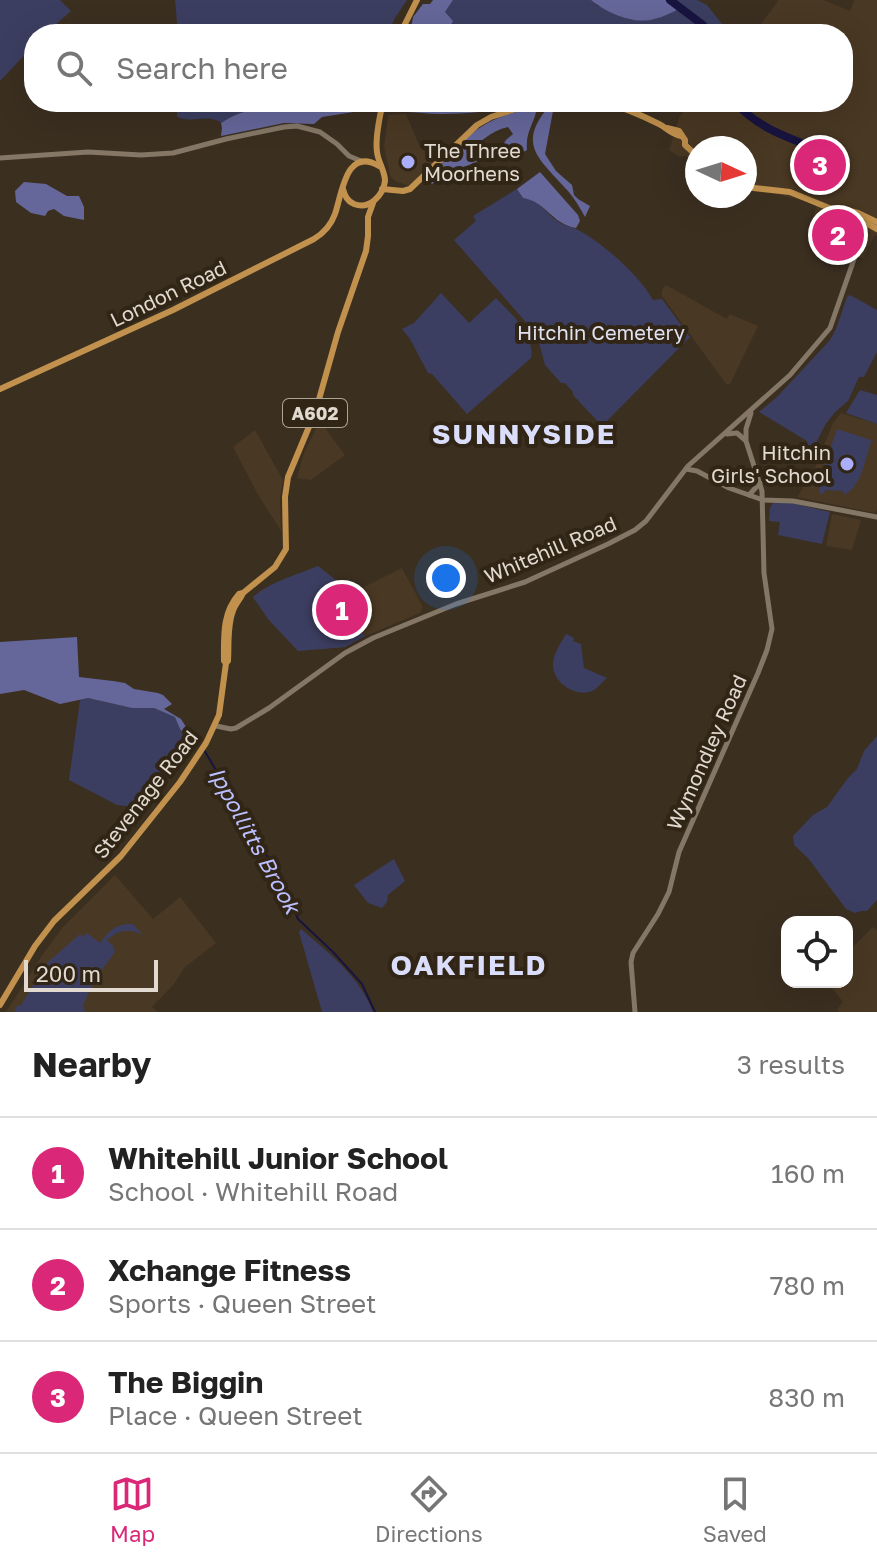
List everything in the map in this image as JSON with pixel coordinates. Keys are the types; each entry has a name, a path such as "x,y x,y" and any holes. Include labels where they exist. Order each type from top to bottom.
{"main road":[{"path":"405,24 417,0"},
{"path":"376,150 350,170 342,188 352,203 373,203 385,181 376,150 382,112"},
{"path":"382,189 406,191 413,187 468,132 487,119 508,112"},
{"path":"628,112 667,128 685,140"},
{"path":"365,161 379,166"},
{"path":"385,181 395,189"},
{"name":"London Road","path":"0,389 173,310 314,239 327,229 337,210 342,188"},
{"path":"757,188 790,192 858,213 877,229"},
{"name":"London Road","path":"337,210 352,203"},
{"name":"Stevenage Road","path":"0,1005 35,946 69,906 121,856 180,782 216,726 226,663 226,618 239,594 275,567 286,549 285,497 288,477 318,402 364,256 368,243 368,217 373,203"},
{"path":"361,205 368,217"},
{"path":"867,221 877,222"}],"street":[{"path":"0,158 88,152 173,153 291,126 320,132 349,156 365,161"},
{"path":"349,156 350,170"},
{"name":"Whitehill Road","path":"216,726 236,728 345,653 373,638 456,604 525,582 635,530 646,521 686,469 790,375 830,328 867,221"},
{"path":"746,441 751,412"},
{"path":"727,434 737,433 746,441"},
{"name":"Wymondley Road","path":"635,1012 633,953 669,892 679,852 717,770 770,640 772,629 764,573 762,491 746,441"},
{"path":"696,461 697,471"},
{"path":"686,469 697,471 763,503 771,500 793,501 877,517"},
{"path":"749,495 760,483"},
{"path":"762,491 771,500"}],"shaded area":[{"path":"433,0 453,0 445,12 453,21 451,24 412,24 423,4 430,4"},
{"path":"591,0 668,0 679,9 657,18 638,20 613,13"},
{"path":"779,0 823,0 850,11 854,0 877,0 877,236 863,258 832,248 811,224 817,204 757,192 757,136 685,136 685,156 680,157 669,150 684,112 853,112 853,24 761,24"},
{"path":"246,112 354,112 322,117 314,124 284,123 221,136 221,123"},
{"path":"414,112 475,112 442,114"},
{"path":"514,112 536,112 527,150 521,153 512,143 498,153 513,134 508,127 502,129 466,152 479,159 488,157 440,182 430,184 428,178 458,146 478,129"},
{"path":"545,112 553,112 545,154 556,171 572,185 574,195 590,206 585,217 535,150 535,129"},
{"path":"406,114 420,147 435,162 409,186 395,181 390,175 384,147 388,115"},
{"path":"540,172 578,215 580,221 576,228 560,222 538,204 523,198 517,189"},
{"path":"24,182 46,184 67,196 79,196 84,207 84,220 64,216 54,209 45,216 31,213 16,202 15,191"},
{"path":"666,285 727,319 730,314 758,326 730,384 727,385 662,296"},
{"name":"Hitchin Girls' School","path":"841,413 877,424 875,513 797,497 812,475 833,423"},
{"path":"320,421 345,455 311,480 297,478 304,453"},
{"path":"255,430 283,480 281,531 233,447"},
{"path":"832,514 861,520 852,550 826,546"},
{"path":"318,566 352,593 402,568 423,607 420,613 345,647 298,651 268,619 253,597 270,586"},
{"path":"77,637 79,677 125,683 134,689 163,695 172,704 164,709 181,719 193,738 197,735 201,738 192,744 175,717 154,708 132,708 88,698 60,704 24,690 0,694 0,642"},
{"path":"115,875 153,919 180,897 216,943 184,968 174,984 152,1007 158,1012 6,1012 63,927"},
{"path":"873,927 877,930 877,1012 839,1012 837,1009 843,1002 832,988 853,988 853,947"}],"green space":[{"path":"0,0 60,0 71,11 56,24 24,24 24,56 0,81"},
{"path":"175,0 407,0 392,24 177,24"},
{"path":"453,0 591,0 598,6 668,14 682,5 676,0 697,0 707,5 722,24 446,24 445,12"},
{"path":"177,112 246,112 221,123 211,119 177,117"},
{"name":"Hitchin Cemetery","path":"517,189 523,198 535,202 561,223 608,250 639,280 653,300 662,299 690,337 602,426 545,365 537,335 454,240 476,221 473,216"},
{"path":"441,293 469,323 496,298 521,325 531,349 531,358 467,414 428,373 402,329 414,323"},
{"path":"850,295 877,310 877,352 864,377 859,377 848,401 825,425 812,451 805,448 807,441 759,412 830,340"},
{"path":"860,390 877,395 877,424 846,413"},
{"path":"837,429 871,442 855,486 844,495 843,491 826,490 823,494 818,484"},
{"path":"773,503 791,503 830,512 822,544 778,535 780,522 769,521"},
{"path":"318,566 347,589 342,595 358,618 355,624 365,636 345,647 298,651 268,619 253,597 275,583"},
{"path":"566,634 581,644 584,668 607,678 592,691 585,693 566,687 554,671 554,657"},
{"path":"88,698 132,708 154,708 176,717 180,729 192,744 136,807 117,805 69,780 80,700"},
{"path":"877,736 877,900 867,911 855,913 846,909 808,858 794,845 793,836 813,815 827,807 857,769 864,751"},
{"path":"394,859 405,881 388,895 382,908 368,903 354,885"},
{"path":"133,924 143,935 124,931 107,940 115,952 94,981 83,1005 85,1012 14,1012 48,962 80,934 83,937 87,933 100,943 115,928"},
{"path":"301,929 352,976 373,1012 322,1012 299,932"}],"waterway":[{"path":"670,0 702,24"},
{"path":"745,112 767,128 830,154"},
{"name":"Ippollitts Brook","path":"204,750 279,876 298,919 362,984 375,1012"}],"place":[{"name":"The Three Moorhens","path":"408,162"},
{"name":"The Biggin","path":"820,165"},
{"name":"Xchange Fitness","path":"838,235"},
{"name":"Hitchin Girls' School","path":"847,464"},
{"name":"Whitehill Junior School","path":"342,610"}],"district":[{"name":"SUNNYSIDE","path":"524,433"},
{"name":"OAKFIELD","path":"469,964"}]}
